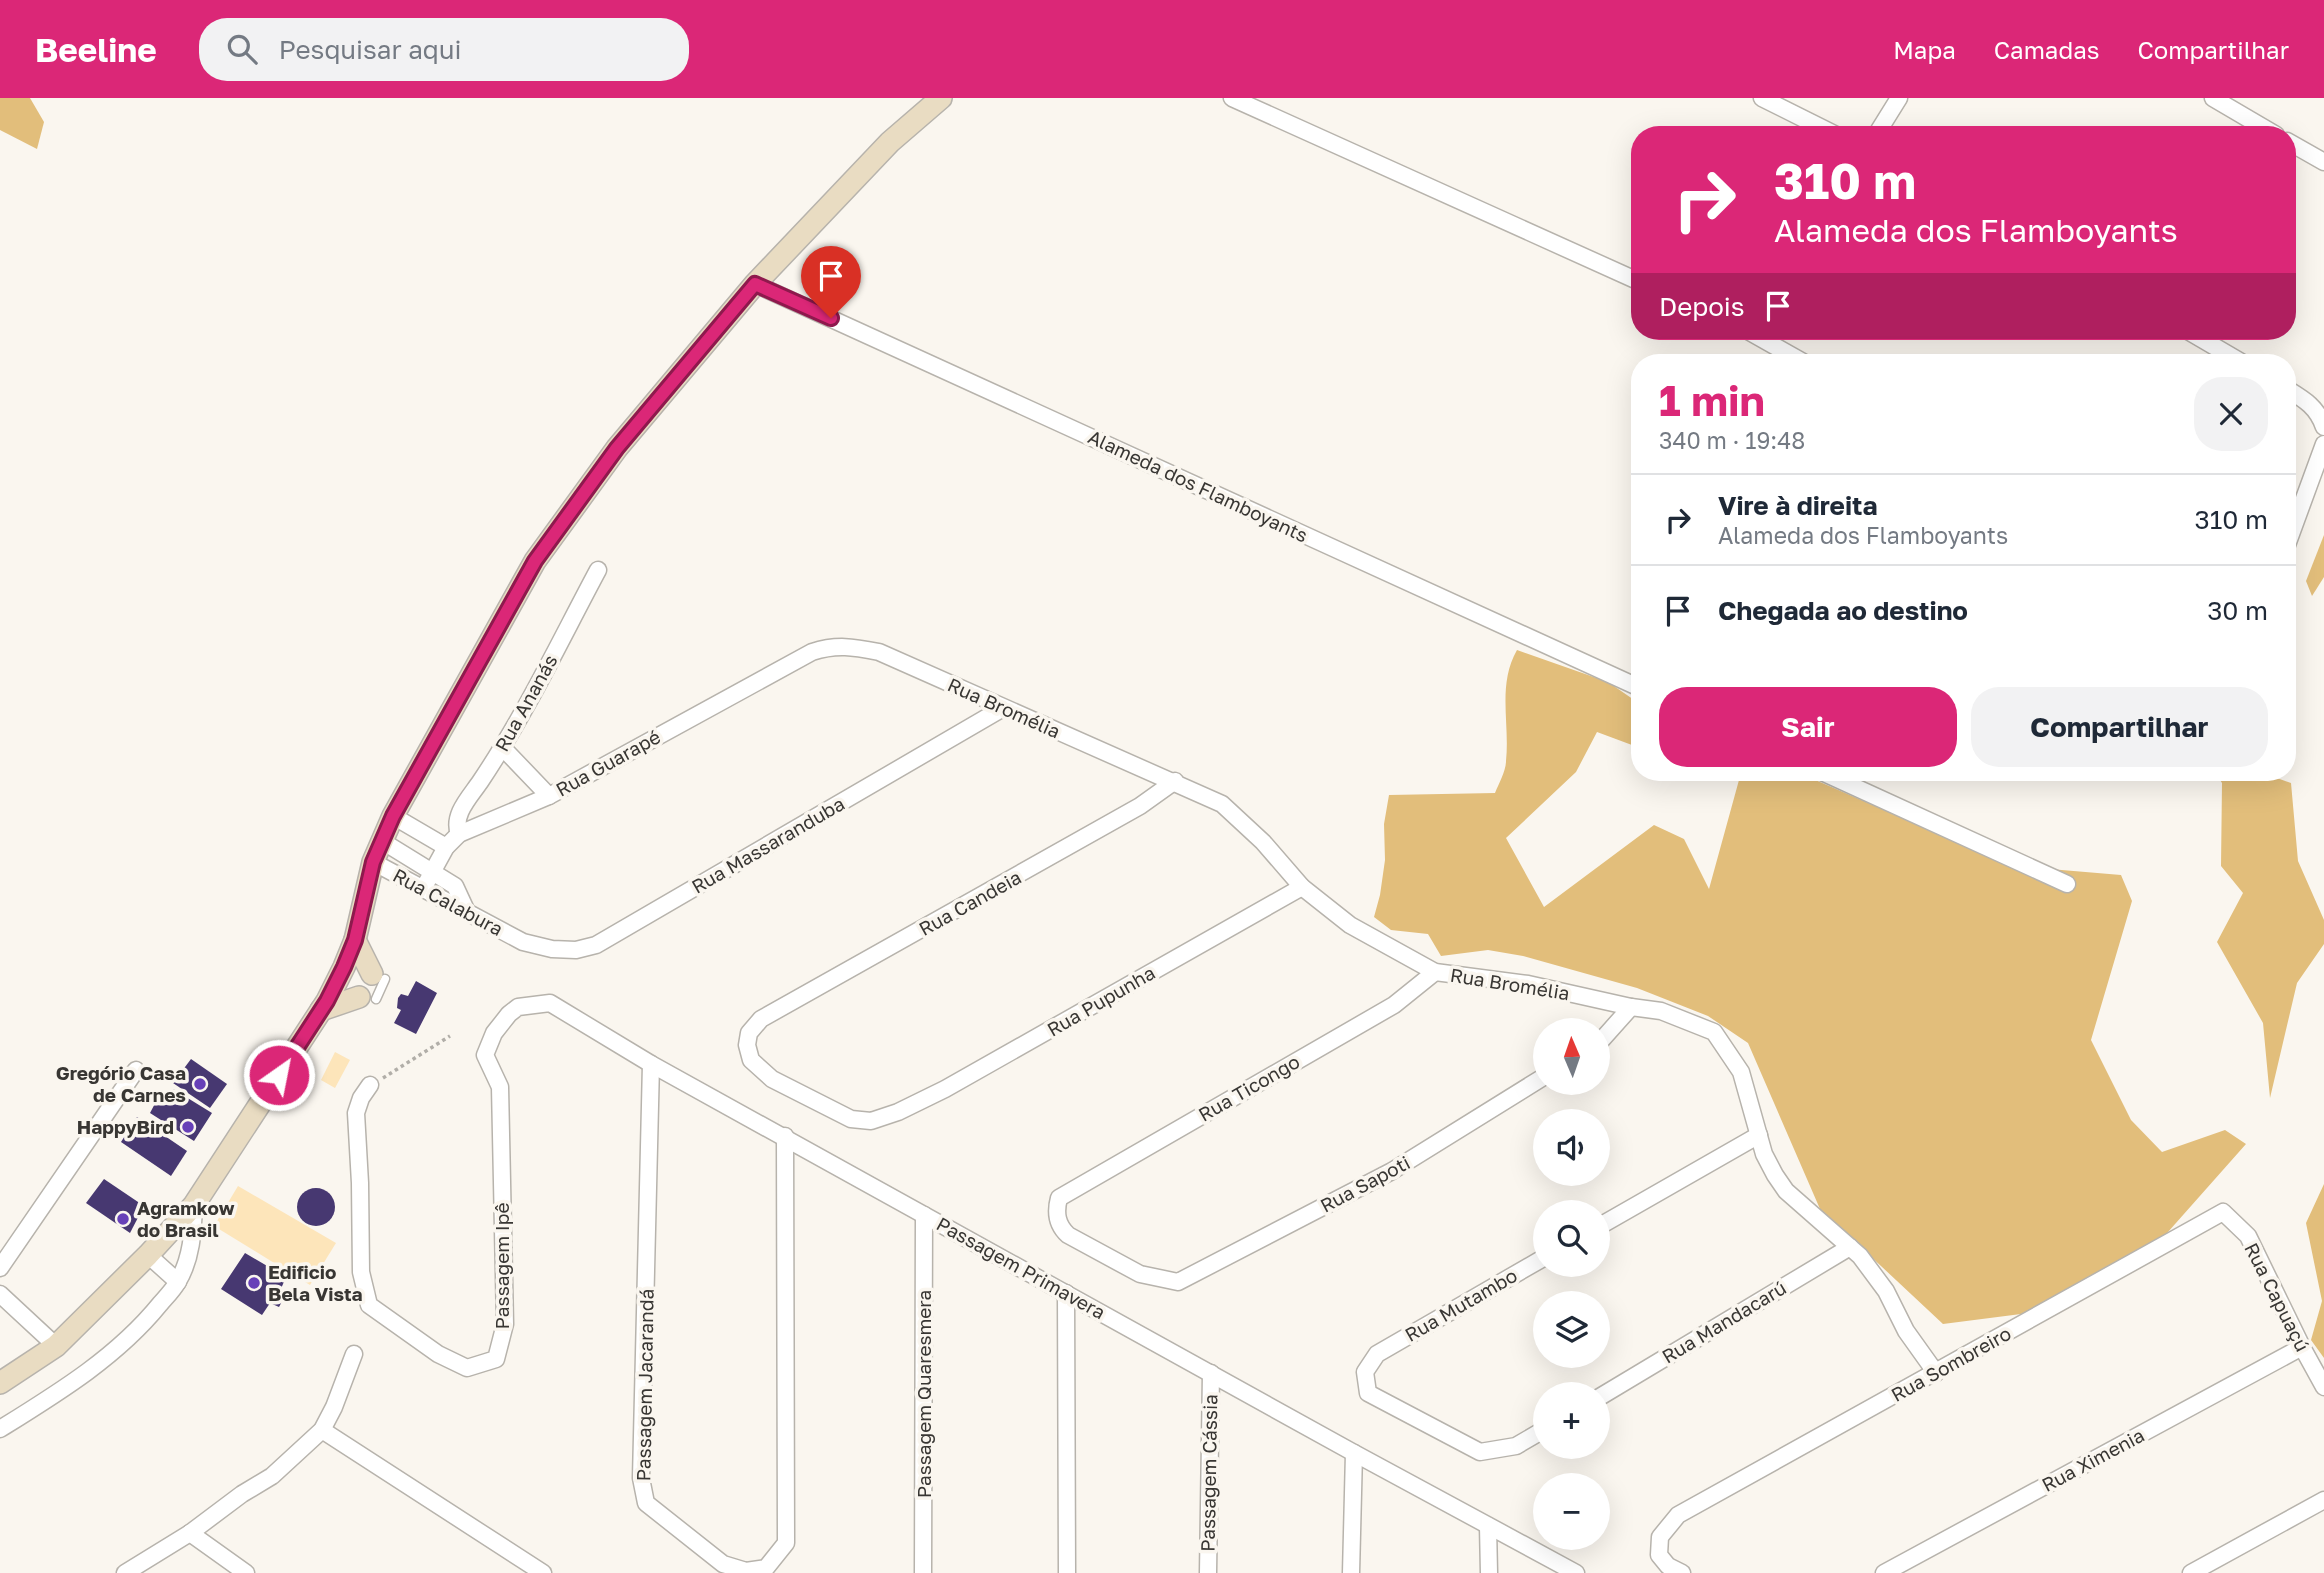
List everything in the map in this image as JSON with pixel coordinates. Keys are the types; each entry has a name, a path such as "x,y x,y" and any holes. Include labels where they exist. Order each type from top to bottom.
{"main road":[{"path":"0,1383 56,1346 149,1255 194,1205 321,1010 344,967 355,940 373,862 393,816 535,561 617,448 755,284 890,142 941,98"},
{"path":"355,940 378,976"},
{"path":"321,1010 368,998"}],"street":[{"path":"1232,98 1631,278"},
{"path":"1762,98 1818,126"},
{"path":"1882,126 1899,98"},
{"path":"2213,98 2261,126"},
{"path":"2296,146 2324,162"},
{"name":"Alameda dos Flamboyants","path":"755,284 1631,684"},
{"path":"1764,340 1789,354"},
{"path":"2203,340 2227,354"},
{"path":"2296,394 2310,403 2319,413 2324,427"},
{"path":"2296,520 2324,444"},
{"name":"Rua Ananás","path":"459,834 456,821 503,748 598,570"},
{"name":"Rua Bromélia","path":"812,652 828,647 846,646 879,652 1222,804 1263,842 1302,887 1350,925 1435,971 1528,984 1661,1011 1714,1032 1741,1072 1764,1154 1786,1191 1860,1256 1886,1291 1906,1331 1936,1373"},
{"name":"Rua Guarapé","path":"423,889 446,847 459,834 549,796 812,652"},
{"name":"Rua Massaranduba","path":"523,942 552,949 576,950 596,945 1003,708"},
{"path":"503,748 549,796"},
{"name":"Rua Candeia","path":"761,1019 1117,819 1175,781"},
{"path":"1842,781 2067,884"},
{"path":"393,816 446,847"},
{"path":"382,841 455,886 467,912"},
{"name":"Rua Calabura","path":"373,862 523,942"},
{"name":"Rua Pupunha","path":"761,1019 749,1033 747,1045 751,1060 772,1079 851,1119 871,1121 898,1112 945,1089 1302,887"},
{"name":"Rua Ticongo","path":"1178,1282 1140,1274 1068,1235 1059,1227 1056,1206 1059,1198 1394,1005 1435,971"},
{"name":"Passagem Primavera","path":"485,1055 494,1033 509,1014 518,1007 550,1003 651,1064 1576,1573"},
{"path":"1610,1031 1631,1007"},
{"name":"Passagem Ipê","path":"370,1085 361,1098 356,1113 361,1272 369,1305 438,1354 467,1368 496,1359 505,1324 500,1087 485,1055"},
{"name":"Passagem Jacarandá","path":"651,1064 641,1478 646,1503 723,1564 746,1571 766,1568 786,1542 785,1136"},
{"path":"0,1268 136,1070"},
{"name":"Rua Sapoti","path":"1178,1282 1392,1171 1533,1083"},
{"path":"1610,1220 1759,1135"},
{"path":"0,1429 74,1381 115,1351 139,1329 178,1282 192,1241 194,1205"},
{"name":"Rua Capuaçú","path":"2223,1212 2248,1236 2324,1387"},
{"name":"Rua Sombreiro","path":"1682,1573 1668,1566 1659,1555 1660,1537 1678,1515 2223,1212"},
{"name":"Passagem Quaresmera","path":"923,1573 924,1215"},
{"name":"Rua Mandacarú","path":"1610,1391 1850,1247"},
{"path":"149,1255 178,1282"},
{"name":"Rua Mutambo","path":"1533,1264 1377,1354 1365,1372 1368,1393 1480,1452 1516,1446 1533,1436"},
{"path":"1066,1293 1067,1573"},
{"path":"0,1294 56,1346"},
{"name":"Rua Ximenia","path":"1884,1573 2302,1347"},
{"path":"125,1573 190,1533 242,1494 272,1476 322,1430 334,1407 354,1354"},
{"name":"Passagem Cássia","path":"1208,1573 1211,1373"},
{"path":"322,1430 543,1573"},
{"path":"1351,1573 1354,1453"},
{"path":"2191,1573 2324,1500"},
{"path":"1488,1526 1489,1573"},
{"path":"190,1533 246,1573"}],"lane":[{"path":"368,998 378,976"}],"path":[{"path":"370,1085 450,1037"}],"shaded area":[{"path":"0,98 30,98 44,122 37,149 0,130"},
{"path":"2324,535 2324,577 2312,596 2306,581"},
{"path":"1517,650 1608,682 1631,698 1631,745 1597,732 1576,772 1506,838 1544,907 1654,825 1684,839 1709,889 1739,781 1818,781 2013,866 2121,875 2132,901 2091,1040 2131,1120 2162,1152 2225,1130 2246,1144 2160,1241 2021,1314 1943,1324 1820,1209 1748,1043 1708,1016 1637,988 1523,956 1488,950 1441,956 1428,934 1391,930 1374,917 1385,860 1384,824 1389,795 1495,793 1506,765 1506,690 1511,663"},
{"path":"2221,781 2291,783 2298,861 2324,920 2324,944 2297,983 2270,1098 2263,1023 2217,942 2243,893 2221,866"},
{"path":"335,1052 350,1060 335,1088 321,1080"},
{"path":"2324,1184 2324,1358 2311,1340 2322,1301 2306,1223"},
{"path":"238,1186 336,1243 310,1285 214,1226"}],"building":[{"path":"416,981 437,993 416,1034 394,1023 401,1010 397,1008 398,998 401,994 408,996"},
{"name":"Gregório Casa de Carnes","path":"191,1059 227,1084 210,1108 173,1083"},
{"name":"HappyBird","path":"173,1089 212,1113 194,1141 150,1113 160,1094 166,1098"},
{"path":"137,1117 187,1151 171,1176 121,1142"},
{"name":"Agramkow do Brasil","path":"104,1179 144,1206 130,1233 86,1203"},
{"path":"316,1188 330,1193 335,1207 330,1221 316,1226 302,1221 297,1207 302,1193"},
{"name":"Edificio Bela Vista","path":"245,1253 286,1277 280,1291 286,1294 279,1307 270,1303 262,1315 221,1289"}],"place":[{"name":"Gregório Casa de Carnes","path":"200,1084"},
{"name":"HappyBird","path":"188,1127"},
{"name":"Agramkow do Brasil","path":"123,1219"},
{"name":"Edificio Bela Vista","path":"254,1283"}],"route":[{"path":"279,1075 327,1001 344,967 355,940 373,862 402,797 535,561 617,448 755,284 831,318"}]}
